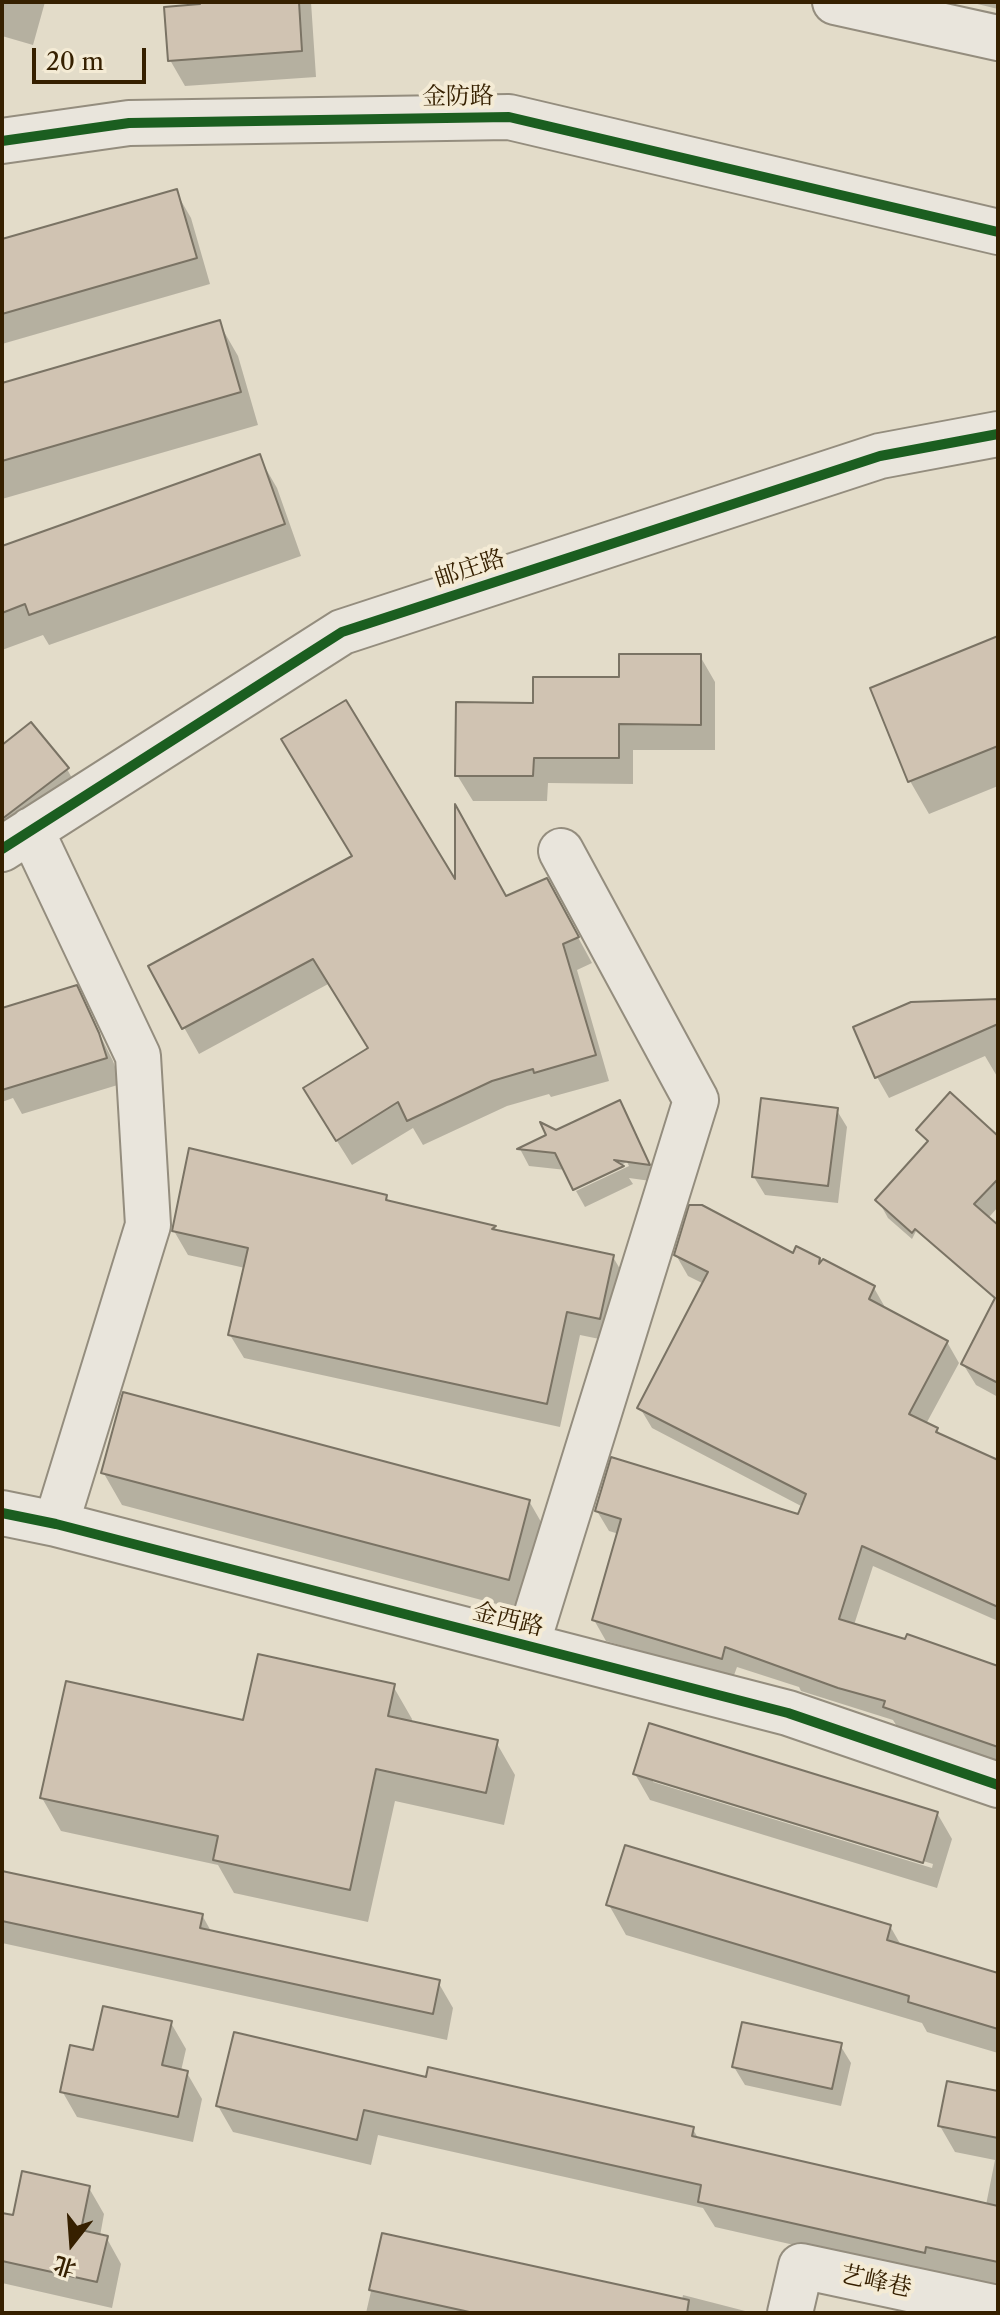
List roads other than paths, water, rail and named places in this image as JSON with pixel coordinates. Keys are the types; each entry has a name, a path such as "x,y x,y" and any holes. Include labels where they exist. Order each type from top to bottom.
{"street":[{"path":"835,2 998,38"},
{"name":"金防路","path":"2,141 129,123 509,117 998,232"},
{"name":"邮庄路","path":"16,840 342,632 880,456 998,434"},
{"path":"16,840 138,1056 148,1225 56,1524"},
{"path":"527,1645 696,1100 561,851"},
{"name":"金西路","path":"2,1513 56,1524 788,1713 998,1785"},
{"name":"艺峰巷","path":"790,2313 801,2266 998,2308"}]}
